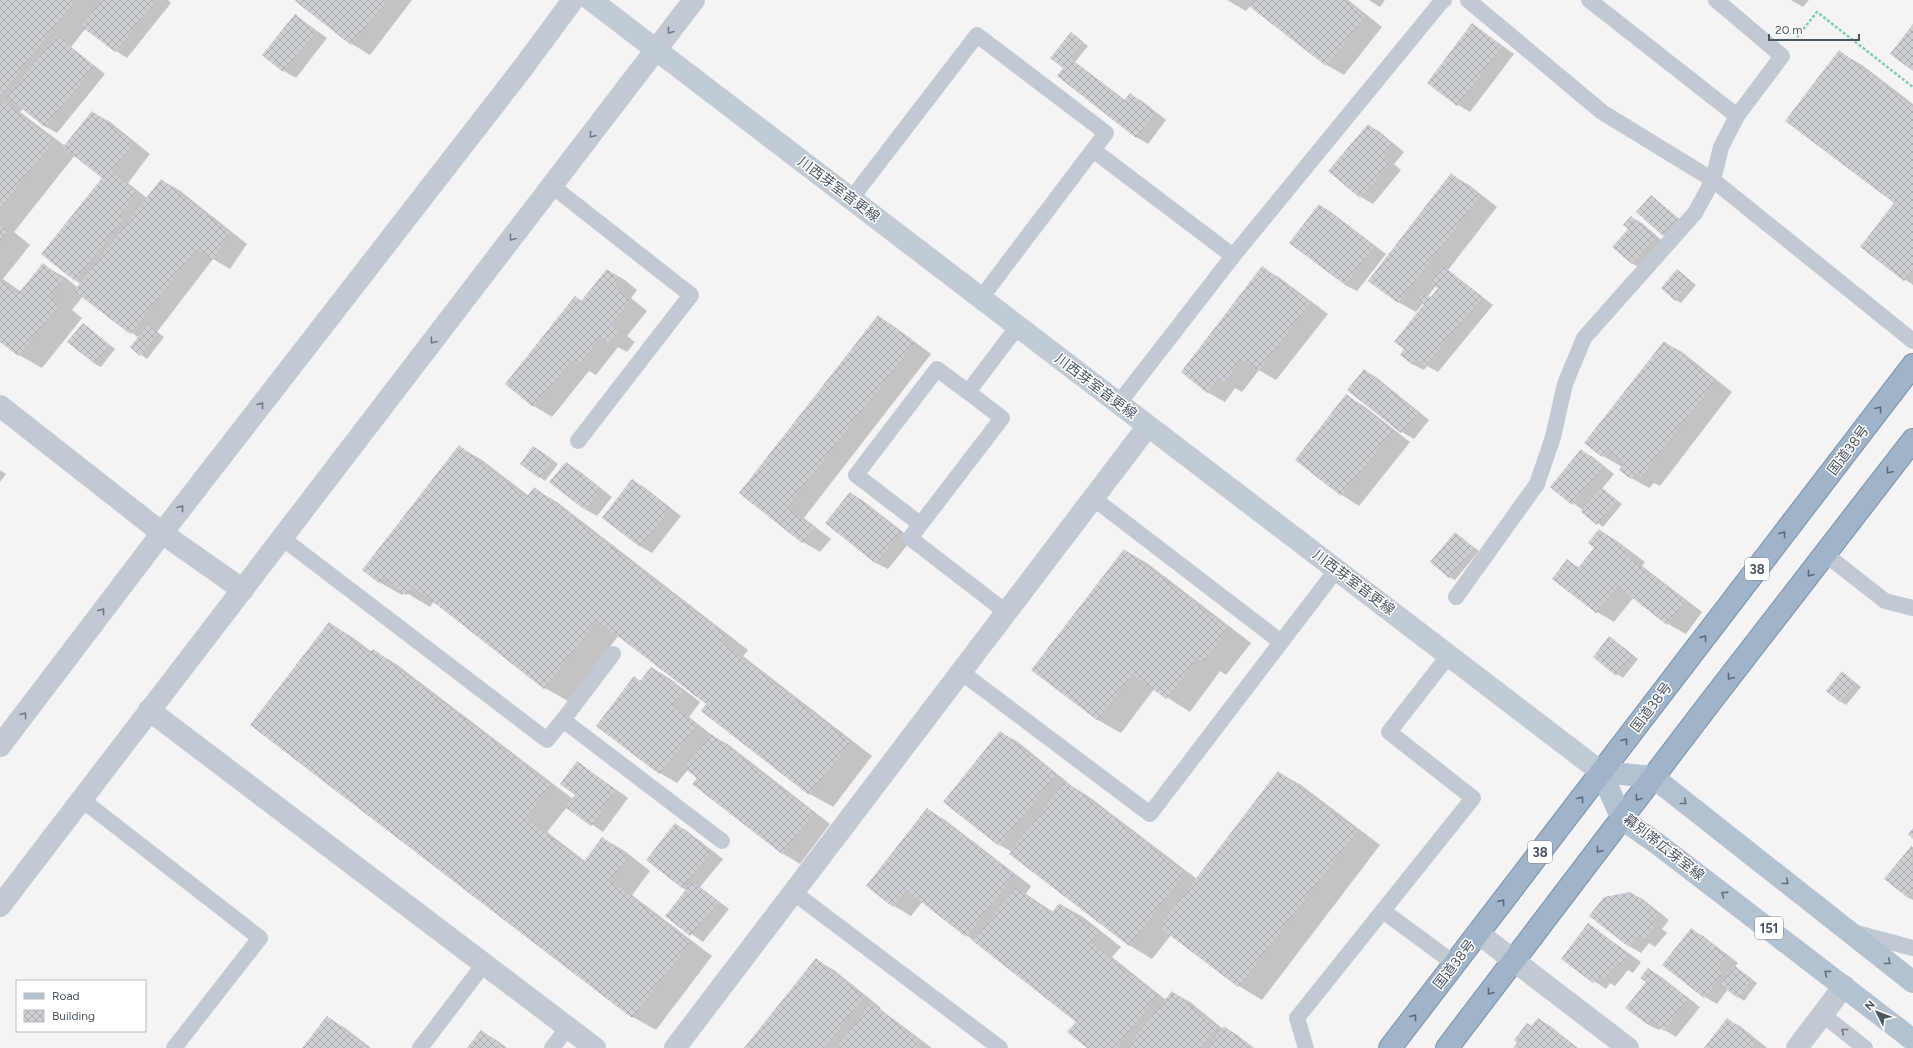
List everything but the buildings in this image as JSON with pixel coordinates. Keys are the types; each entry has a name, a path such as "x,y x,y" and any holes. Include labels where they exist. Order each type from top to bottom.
{"highway":[{"name":"国道38号","path":"1390,1048 1913,365"},
{"path":"1447,1048 1913,440"}],"main road":[{"name":"川西芽室音更線","path":"591,0 1602,772"},
{"path":"1602,772 1654,777 1913,982"},
{"name":"幕別帯広芽室線","path":"1602,772 1622,819 1659,845 1913,1040"}],"street":[{"path":"0,746 162,533 522,69 573,0"},
{"path":"0,906 694,0"},
{"path":"0,406 162,533 243,590"},
{"path":"674,1048 1148,426"},
{"path":"149,710 595,1048"},
{"path":"1478,933 1628,1048"},
{"path":"1797,1048 1844,986"}],"lane":[{"path":"1119,403 1233,256 1442,0"},
{"path":"1468,0 1602,112 1713,180 1913,341"},
{"path":"1589,0 1737,116"},
{"path":"1456,597 1537,484 1553,436 1565,384 1584,338 1695,213 1713,180 1721,147 1737,116 1782,56 1716,0"},
{"path":"851,199 977,35 1106,133 981,298"},
{"path":"1093,150 1233,256"},
{"path":"552,186 691,295 578,441"},
{"path":"968,392 1018,326"},
{"path":"920,524 856,474 937,369 1002,418 910,538 1006,612"},
{"path":"1093,498 1281,642"},
{"path":"282,538 547,740 613,654"},
{"path":"1825,554 1886,602 1913,608"},
{"path":"961,672 1150,814 1337,569"},
{"path":"1306,1048 1297,1018 1473,798 1389,732 1449,655"},
{"path":"563,720 722,841"},
{"path":"81,799 260,938 174,1048"},
{"path":"793,892 1000,1048"},
{"path":"1383,910 1455,964"},
{"path":"1846,930 1913,948"},
{"path":"420,1048 484,964"},
{"path":"1823,1014 1866,1048"},
{"path":"552,1048 568,1027"}],"path":[{"path":"1782,56 1817,12 1913,87"}]}
